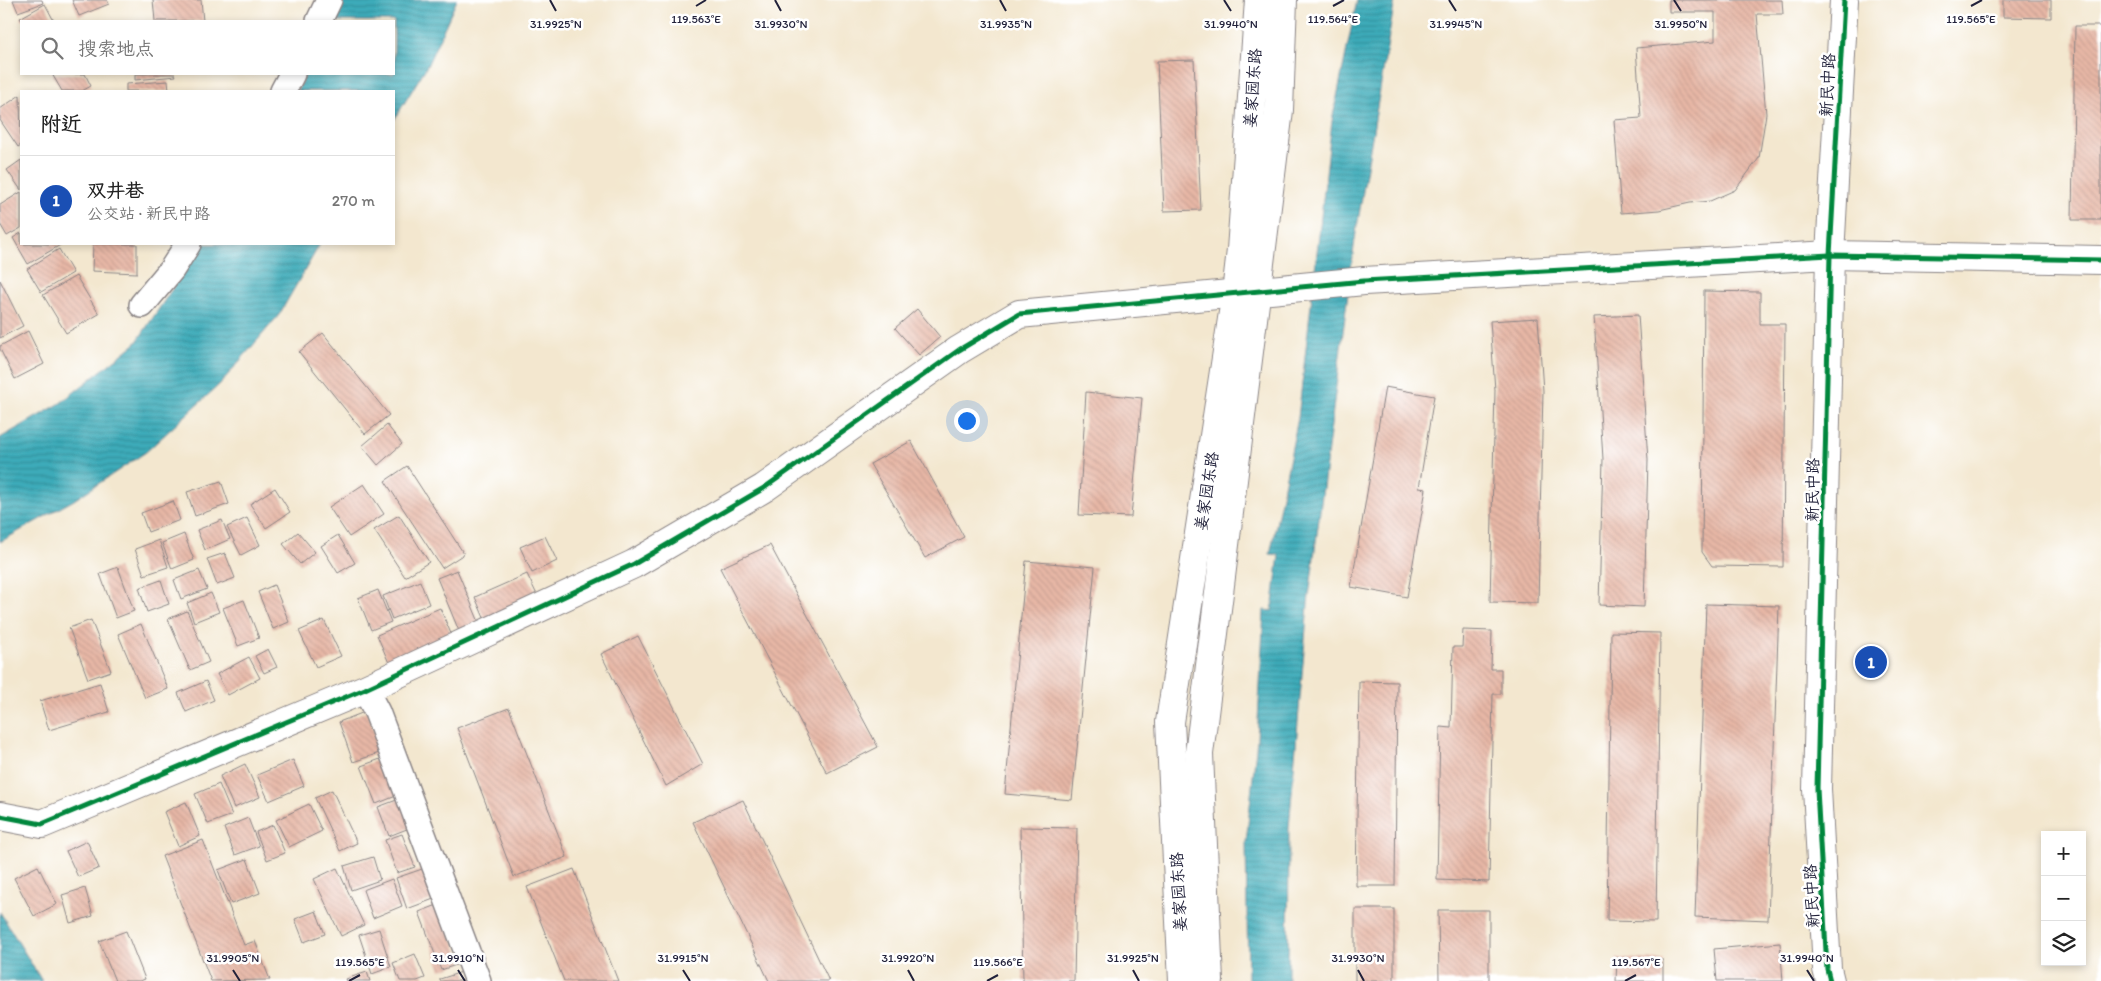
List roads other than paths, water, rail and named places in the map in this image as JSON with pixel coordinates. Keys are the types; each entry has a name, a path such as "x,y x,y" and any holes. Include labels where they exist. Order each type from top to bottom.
{"street":[{"path":"319,20 329,0"},
{"name":"姜家园东路","path":"1209,981 1199,754 1246,291 1241,250 1259,0"},
{"name":"姜家园东路","path":"1183,981 1170,722 1279,110 1283,0"},
{"name":"新民中路","path":"1830,981 1827,969 1817,789 1830,255 1844,0"},
{"path":"284,90 291,75"},
{"path":"142,305 172,268 187,245"},
{"path":"0,816 42,824 365,689 634,564 764,488 959,350 1019,314 1294,286 1830,255 2101,260"},
{"path":"365,689 377,712 478,981"}],"water":[{"path":"345,0 457,0 427,66 395,118 395,90 298,90 305,75 395,75 395,20 335,20"},
{"path":"1357,0 1395,0 1355,239 1308,604 1289,828 1288,981 1248,981 1246,843 1257,739 1264,610 1272,611 1279,555 1270,554 1298,418 1332,121"},
{"path":"201,245 319,245 279,315 220,384 146,452 74,500 0,542 0,438 59,404 136,343"},
{"path":"0,912 42,981 0,981"}],"place":[{"name":"双井巷","path":"1871,662"}]}
